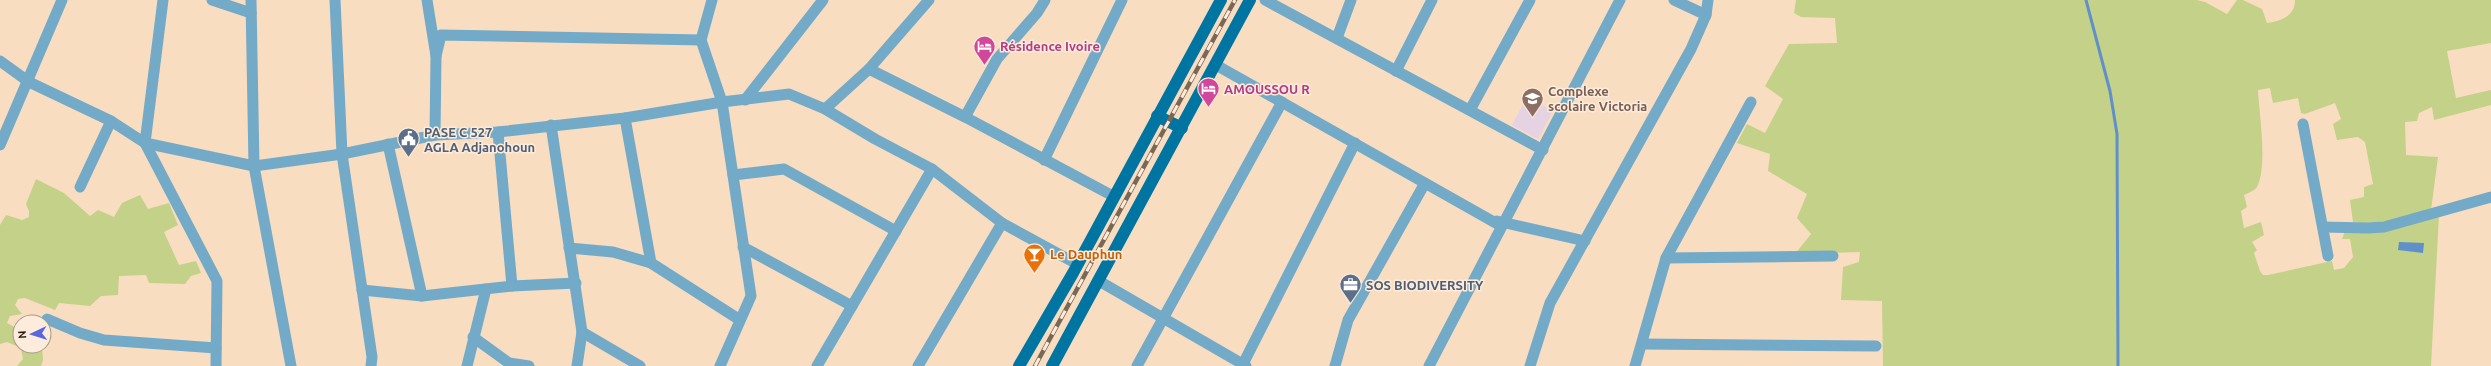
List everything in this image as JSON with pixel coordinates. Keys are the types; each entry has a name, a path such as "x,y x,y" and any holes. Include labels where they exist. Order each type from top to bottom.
{"main road":[{"path":"1019,366 1077,264 1221,0"},
{"path":"1052,366 1250,0"},
{"path":"1157,116 1182,128"}],"street":[{"path":"0,145 29,82 62,0"},
{"path":"163,0 145,143 217,280 216,366"},
{"path":"212,0 251,13"},
{"path":"251,0 254,166 291,366"},
{"path":"335,0 342,154 372,357 371,366"},
{"path":"427,0 436,56 435,135"},
{"path":"745,100 823,0"},
{"path":"825,109 869,69 929,0"},
{"path":"965,117 997,59 1037,13 1045,0"},
{"path":"1044,160 1122,0"},
{"path":"1265,0 1543,150"},
{"path":"1336,38 1352,0"},
{"path":"1396,71 1432,0"},
{"path":"1470,110 1530,0"},
{"path":"1429,366 1620,0"},
{"path":"1674,0 1706,15"},
{"path":"1530,366 1550,303 1691,49 1706,15 1708,0"},
{"path":"713,2 701,40 722,102 751,296 720,366"},
{"path":"436,56 441,35 701,40"},
{"path":"0,60 29,82 111,121 145,143 254,166 342,154 435,135 498,132 625,118 722,102 789,94 825,109 875,139 932,169 1002,224 1077,264"},
{"path":"1216,65 1489,219 1502,224 1585,241"},
{"path":"869,69 965,117 1113,196"},
{"path":"1137,366 1282,102"},
{"path":"1635,366 1666,258 1750,102"},
{"path":"625,118 650,263"},
{"path":"80,187 111,121"},
{"path":"2303,124 2328,256"},
{"path":"551,125 569,248 576,283 582,332 577,366"},
{"path":"498,132 512,286"},
{"path":"1099,281 1244,365 1355,143"},
{"path":"388,144 422,296"},
{"path":"732,175 784,169 896,231"},
{"path":"817,366 932,169"},
{"path":"1335,366 1348,320 1425,183"},
{"path":"2323,227 2376,228 2491,197"},
{"path":"918,366 1002,224"},
{"path":"743,247 852,306"},
{"path":"569,248 613,252 650,263 740,320"},
{"path":"1666,258 1833,256"},
{"path":"362,290 422,296 512,286 576,283"},
{"path":"467,366 486,289"},
{"path":"52,321 80,333 104,340 216,348"},
{"path":"582,332 640,366"},
{"path":"473,337 509,363 529,366"},
{"path":"1642,344 1876,346"}],"shaded area":[{"name":"Complexe scolaire Victoria","path":"1527,97 1553,111 1538,139 1512,125"}],"green space":[{"path":"1796,0 2197,0 2205,2 2227,14 2237,0 2243,0 2262,9 2267,23 2277,21 2290,14 2293,10 2295,0 2491,0 2491,43 2447,51 2456,98 2491,90 2491,105 2434,120 2432,107 2419,113 2417,121 2405,122 2406,155 2438,157 2431,210 2383,222 2353,222 2350,200 2364,197 2364,187 2373,184 2365,142 2358,137 2337,140 2333,124 2341,119 2335,103 2305,114 2301,113 2298,98 2273,103 2270,88 2258,90 2262,139 2262,166 2257,187 2253,191 2244,195 2247,207 2241,211 2244,228 2261,222 2264,235 2252,242 2257,250 2254,253 2260,271 2263,275 2268,275 2332,261 2334,270 2344,268 2353,257 2350,239 2342,239 2345,231 2439,215 2431,366 1883,366 1882,301 1841,300 1843,267 1859,262 1860,252 1795,254 1811,234 1797,218 1807,194 1768,171 1770,154 1737,143 1747,124 1765,133 1783,99 1765,86 1789,44 1837,43 1835,18 1801,17 1794,13"},
{"path":"36,179 64,193 90,216 98,210 114,217 122,203 140,195 148,209 169,203 178,225 164,232 179,265 196,261 201,273 191,276 185,284 149,283 146,275 119,276 118,295 101,296 90,306 59,303 55,310 25,298 18,299 15,305 22,314 12,314 7,323 12,326 12,344 7,342 0,344 0,225 6,215 22,220 29,217 29,211 26,204"},
{"path":"22,354 43,354 43,360 41,366 17,366 23,359"}],"water":[{"path":"2399,242 2424,243 2423,253 2398,250"}],"waterway":[{"path":"2086,0 2110,91 2117,134 2118,366"}],"railway":[{"path":"1035,366 1235,0"}],"place":[{"name":"Résidence Ivoire","path":"984,66"},
{"name":"AMOUSSOU R","path":"1208,108"},
{"name":"Complexe scolaire Victoria","path":"1532,118"},
{"name":"PASE C 527 AGLA Adjanohoun","path":"409,158"},
{"name":"Le Dauphun","path":"1034,274"},
{"name":"SOS BIODIVERSITY","path":"1351,304"}]}
